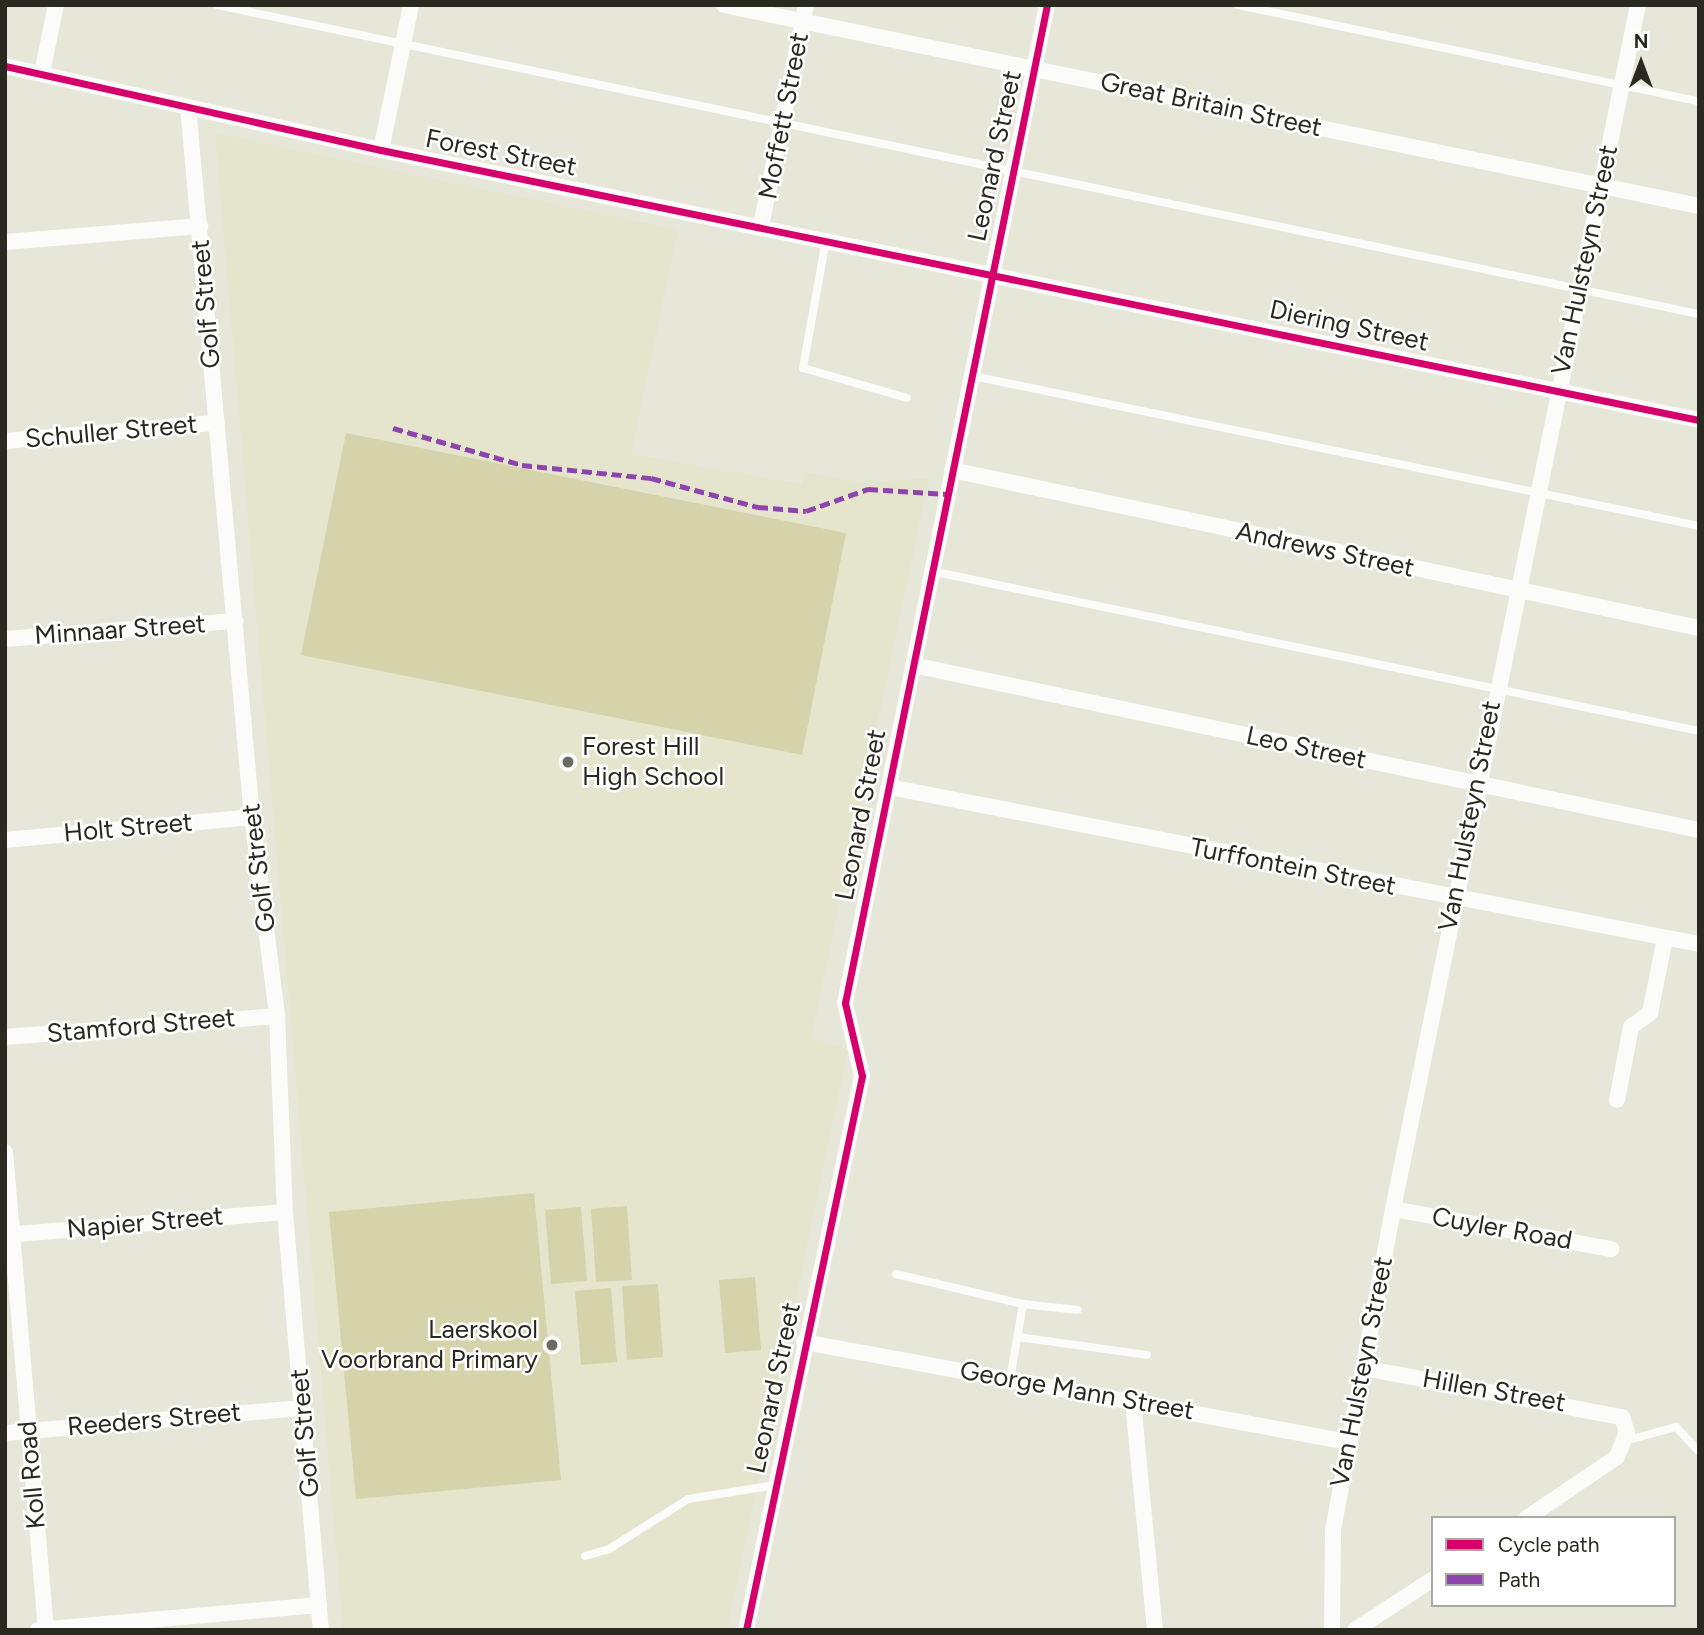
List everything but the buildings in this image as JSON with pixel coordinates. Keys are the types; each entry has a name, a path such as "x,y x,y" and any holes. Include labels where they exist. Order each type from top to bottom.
{"street":[{"path":"43,74 56,5"},
{"path":"381,150 411,5"},
{"name":"Great Britain Street","path":"724,5 804,13 1035,69 1699,206"},
{"name":"Leonard Street","path":"746,1630 804,1342 862,1076 845,1003 930,570 973,376 991,274 1047,5"},
{"name":"Van Hulsteyn Street","path":"1332,1630 1330,1551 1349,1442 1495,690 1638,5"},
{"name":"Moffett Street","path":"761,226 804,13"},
{"name":"Forest Street","path":"5,66 381,150 991,274"},
{"name":"Golf Street","path":"188,107 252,817 277,1016 285,1212 321,1630"},
{"path":"5,242 200,226"},
{"name":"Diering Street","path":"991,274 1699,420"},
{"name":"Schuller Street","path":"5,441 217,424"},
{"name":"Andrews Street","path":"952,470 1699,628"},
{"name":"Minnaar Street","path":"5,639 234,621"},
{"name":"Leo Street","path":"913,665 1699,830"},
{"name":"Turffontein Street","path":"889,787 1699,944"},
{"name":"Holt Street","path":"5,840 252,817"},
{"path":"1617,1100 1631,1027 1650,1013 1665,938"},
{"name":"Stamford Street","path":"5,1037 277,1016"},
{"name":"Koll Road","path":"5,1152 9,1235 46,1629"},
{"name":"Cuyler Road","path":"1393,1209 1611,1249"},
{"name":"Napier Street","path":"9,1235 285,1212"},
{"name":"George Mann Street","path":"804,1342 1349,1442"},
{"name":"Hillen Street","path":"1364,1368 1622,1417 1625,1441"},
{"path":"1133,1402 1154,1630"},
{"name":"Reeders Street","path":"5,1433 303,1408"},
{"path":"1530,1516 1610,1463 1625,1441"},
{"path":"1355,1630 1431,1580"},
{"path":"38,1630 319,1605"}],"lane":[{"path":"217,5 781,126 1699,314"},
{"path":"1238,5 1699,101"},
{"path":"826,240 803,368 906,398"},
{"path":"973,376 1699,526"},
{"path":"930,570 1495,690 1699,730"},
{"path":"896,1274 1023,1304 1078,1310"},
{"path":"1010,1379 1023,1304"},
{"path":"1018,1337 1147,1355"},
{"path":"1625,1441 1676,1427 1699,1452"},
{"path":"585,1556 609,1549 688,1499 775,1485"}],"shaded area":[{"name":"Forest Hill High School","path":"215,133 678,230 631,454 802,484 805,472 864,483 929,478 811,1039 848,1049 727,1630 343,1630"},
{"path":"346,433 846,533 802,755 301,655"},
{"path":"534,1193 561,1480 356,1499 329,1212"},
{"path":"627,1206 632,1280 596,1282 591,1209"},
{"path":"581,1207 587,1281 551,1284 545,1210"},
{"path":"755,1277 761,1350 725,1353 719,1280"},
{"path":"658,1284 663,1357 627,1360 622,1286"},
{"path":"611,1288 617,1362 581,1365 575,1291"}],"marked path":[{"path":"393,428 522,465 651,478 758,507 806,511 868,489 947,494"}],"cycle path":[{"path":"746,1630 862,1076 845,1003 1047,5"},
{"path":"5,66 381,150 1699,420"}],"place":[{"name":"Forest Hill High School","path":"568,762"},
{"name":"Laerskool Voorbrand Primary","path":"552,1345"}]}
